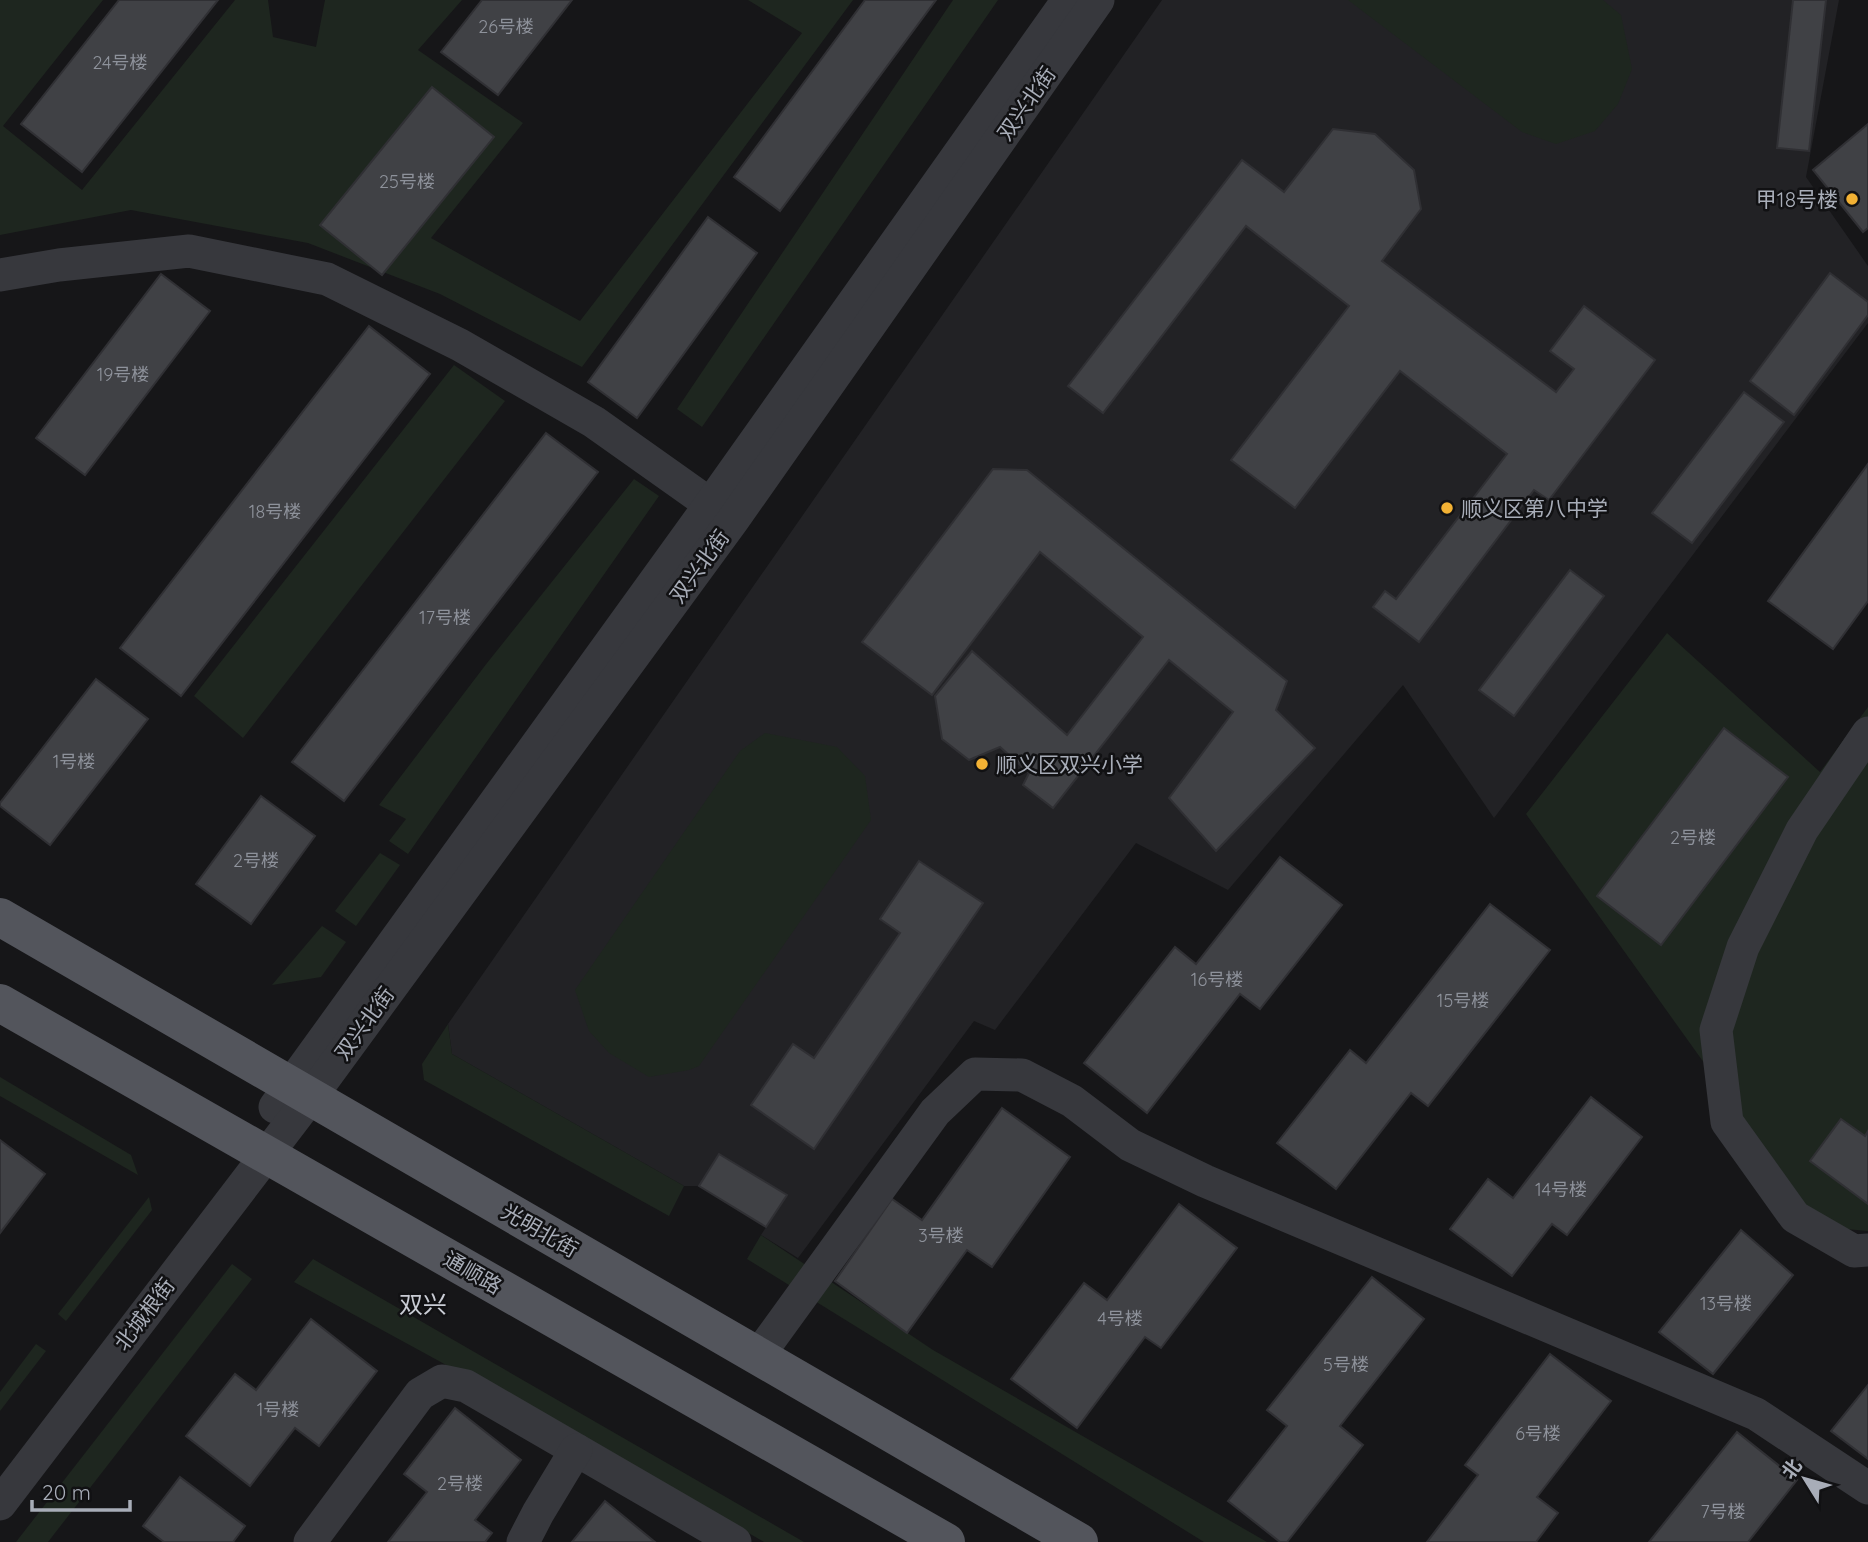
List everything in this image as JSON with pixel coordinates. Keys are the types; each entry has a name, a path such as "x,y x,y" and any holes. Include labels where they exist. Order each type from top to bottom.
{"main road":[{"name":"光明北街","path":"0,917 279,1120 758,1356 1079,1542"},
{"name":"通顺路","path":"0,1003 279,1120 946,1542"}],"street":[{"name":"双兴北街","path":"721,513 1068,0"},
{"name":"双兴北街","path":"279,1120 1098,0"},
{"path":"0,275 60,265 189,251 327,279 460,345 594,422 721,513"},
{"path":"1868,733 1802,830 1743,947 1716,1030 1727,1122 1795,1217 1854,1251 1868,1250"},
{"path":"758,1356 935,1112 975,1074 1022,1075 1072,1101 1130,1145 1205,1181 1756,1414 1868,1488"},
{"name":"北城根街","path":"0,1468 279,1120"},
{"name":"北城根街","path":"0,1504 279,1120"},
{"path":"310,1542 420,1394 442,1381 466,1386 725,1539"},
{"path":"523,1542 576,1450"}],"shaded area":[{"path":"0,0 103,0 3,126 82,190 235,0 268,0 273,37 316,47 325,0 462,0 418,50 523,123 431,238 580,321 802,33 748,0 853,0 582,367 440,294 308,243 131,210 0,235"},
{"path":"953,0 998,0 702,427 677,409"},
{"path":"1162,0 1839,0 1806,177 1868,266 1868,323 1494,818 1403,685 1228,890 1136,843 995,1030 974,1021 798,1258 761,1235 786,1195 719,1155 699,1186 684,1186 452,1054 448,1024"},
{"path":"1348,0 1603,0 1621,15 1632,69 1618,104 1595,131 1556,144 1522,132"},
{"path":"454,365 505,401 243,738 194,696"},
{"path":"634,479 659,496 408,854 389,841 406,819 379,805 487,663"},
{"path":"1667,633 1820,772 1868,707 1868,1231 1813,1226 1732,1102 1526,814"},
{"path":"765,733 837,747 865,776 871,820 699,1066 649,1077 609,1053 589,1031 575,990 740,751"},
{"path":"380,853 400,865 356,926 335,911"},
{"path":"322,926 346,942 321,977 272,985"},
{"path":"448,1024 452,1054 684,1186 669,1216 424,1080 422,1064"},
{"path":"0,1077 131,1155 138,1175 0,1096"},
{"path":"149,1197 152,1210 66,1321 58,1314"},
{"path":"761,1235 933,1350 1267,1542 1204,1542 747,1259"},
{"path":"313,1259 804,1542 764,1542 652,1477 294,1282"},
{"path":"232,1264 252,1279 48,1542 16,1542"},
{"path":"36,1344 46,1351 0,1411 0,1392"}],"building":[{"path":"119,0 218,0 82,172 21,124"},
{"path":"482,0 572,0 498,95 441,52"},
{"path":"865,0 936,0 780,211 734,177"},
{"path":"1793,0 1826,0 1809,151 1777,148"},
{"path":"432,87 494,137 382,275 320,225"},
{"name":"甲18号楼","path":"1868,124 1868,228 1863,232 1813,170"},
{"path":"1333,129 1375,134 1414,170 1421,209 1382,261 1556,392 1574,369 1550,351 1584,306 1655,360 1549,500 1534,490 1419,642 1373,607 1385,591 1396,599 1507,454 1400,371 1295,508 1231,460 1349,306 1246,226 1103,413 1068,386 1242,160 1284,192"},
{"path":"708,217 757,253 637,418 588,382"},
{"path":"1830,273 1868,302 1868,315 1794,415 1750,381"},
{"path":"161,274 210,311 85,475 36,438"},
{"path":"369,326 430,374 181,696 120,648"},
{"path":"1744,392 1784,422 1692,543 1652,513"},
{"path":"546,433 598,472 344,801 292,762"},
{"path":"1868,464 1868,601 1833,649 1768,601"},
{"path":"993,469 1027,470 1287,681 1276,710 1315,748 1216,851 1169,798 1233,712 1169,660 1053,808 1023,785 1029,773 1000,747 969,760 942,739 935,696 972,651 1067,735 1143,637 1040,552 932,695 862,642"},
{"path":"1570,570 1604,596 1514,716 1479,690"},
{"path":"96,679 148,719 50,845 0,806 0,803"},
{"path":"1724,728 1788,777 1661,945 1597,896"},
{"path":"261,796 315,836 251,924 196,884"},
{"path":"1280,857 1342,905 1260,1009 1240,994 1147,1113 1084,1063 1175,947 1196,964"},
{"path":"919,861 983,903 814,1149 751,1105 793,1044 814,1058 900,933 880,919"},
{"path":"1490,904 1550,950 1428,1106 1411,1093 1336,1189 1277,1143 1350,1050 1366,1063"},
{"path":"1591,1097 1642,1137 1567,1235 1552,1224 1512,1276 1450,1229 1488,1179 1513,1198"},
{"path":"1002,1108 1070,1157 992,1267 967,1250 907,1333 835,1281 892,1199 922,1220"},
{"path":"1841,1119 1865,1136 1868,1131 1868,1204 1810,1161"},
{"path":"0,1140 45,1174 0,1233"},
{"path":"719,1154 787,1195 766,1227 699,1186"},
{"path":"1179,1204 1237,1248 1161,1348 1145,1337 1077,1428 1011,1379 1084,1283 1107,1300"},
{"path":"1741,1230 1793,1275 1713,1374 1659,1332"},
{"path":"1372,1277 1424,1319 1340,1426 1363,1445 1287,1542 1280,1542 1228,1501 1287,1426 1267,1410"},
{"path":"311,1319 377,1371 319,1446 295,1428 250,1486 186,1436 235,1374 256,1390"},
{"path":"1550,1354 1611,1401 1537,1497 1558,1513 1536,1542 1427,1542 1478,1475 1465,1465"},
{"path":"1868,1385 1868,1459 1831,1431"},
{"path":"455,1408 521,1460 475,1520 492,1533 485,1542 388,1542 427,1492 404,1474"},
{"path":"1737,1432 1797,1480 1748,1542 1649,1542"},
{"path":"180,1477 245,1526 233,1542 164,1542 143,1526"},
{"path":"605,1501 655,1542 572,1542"}],"place":[{"name":"甲18号楼","path":"1852,199"},
{"name":"顺义区第八中学","path":"1447,508"},
{"name":"顺义区双兴小学","path":"982,764"}],"district":[{"name":"双兴","path":"423,1304"}]}
